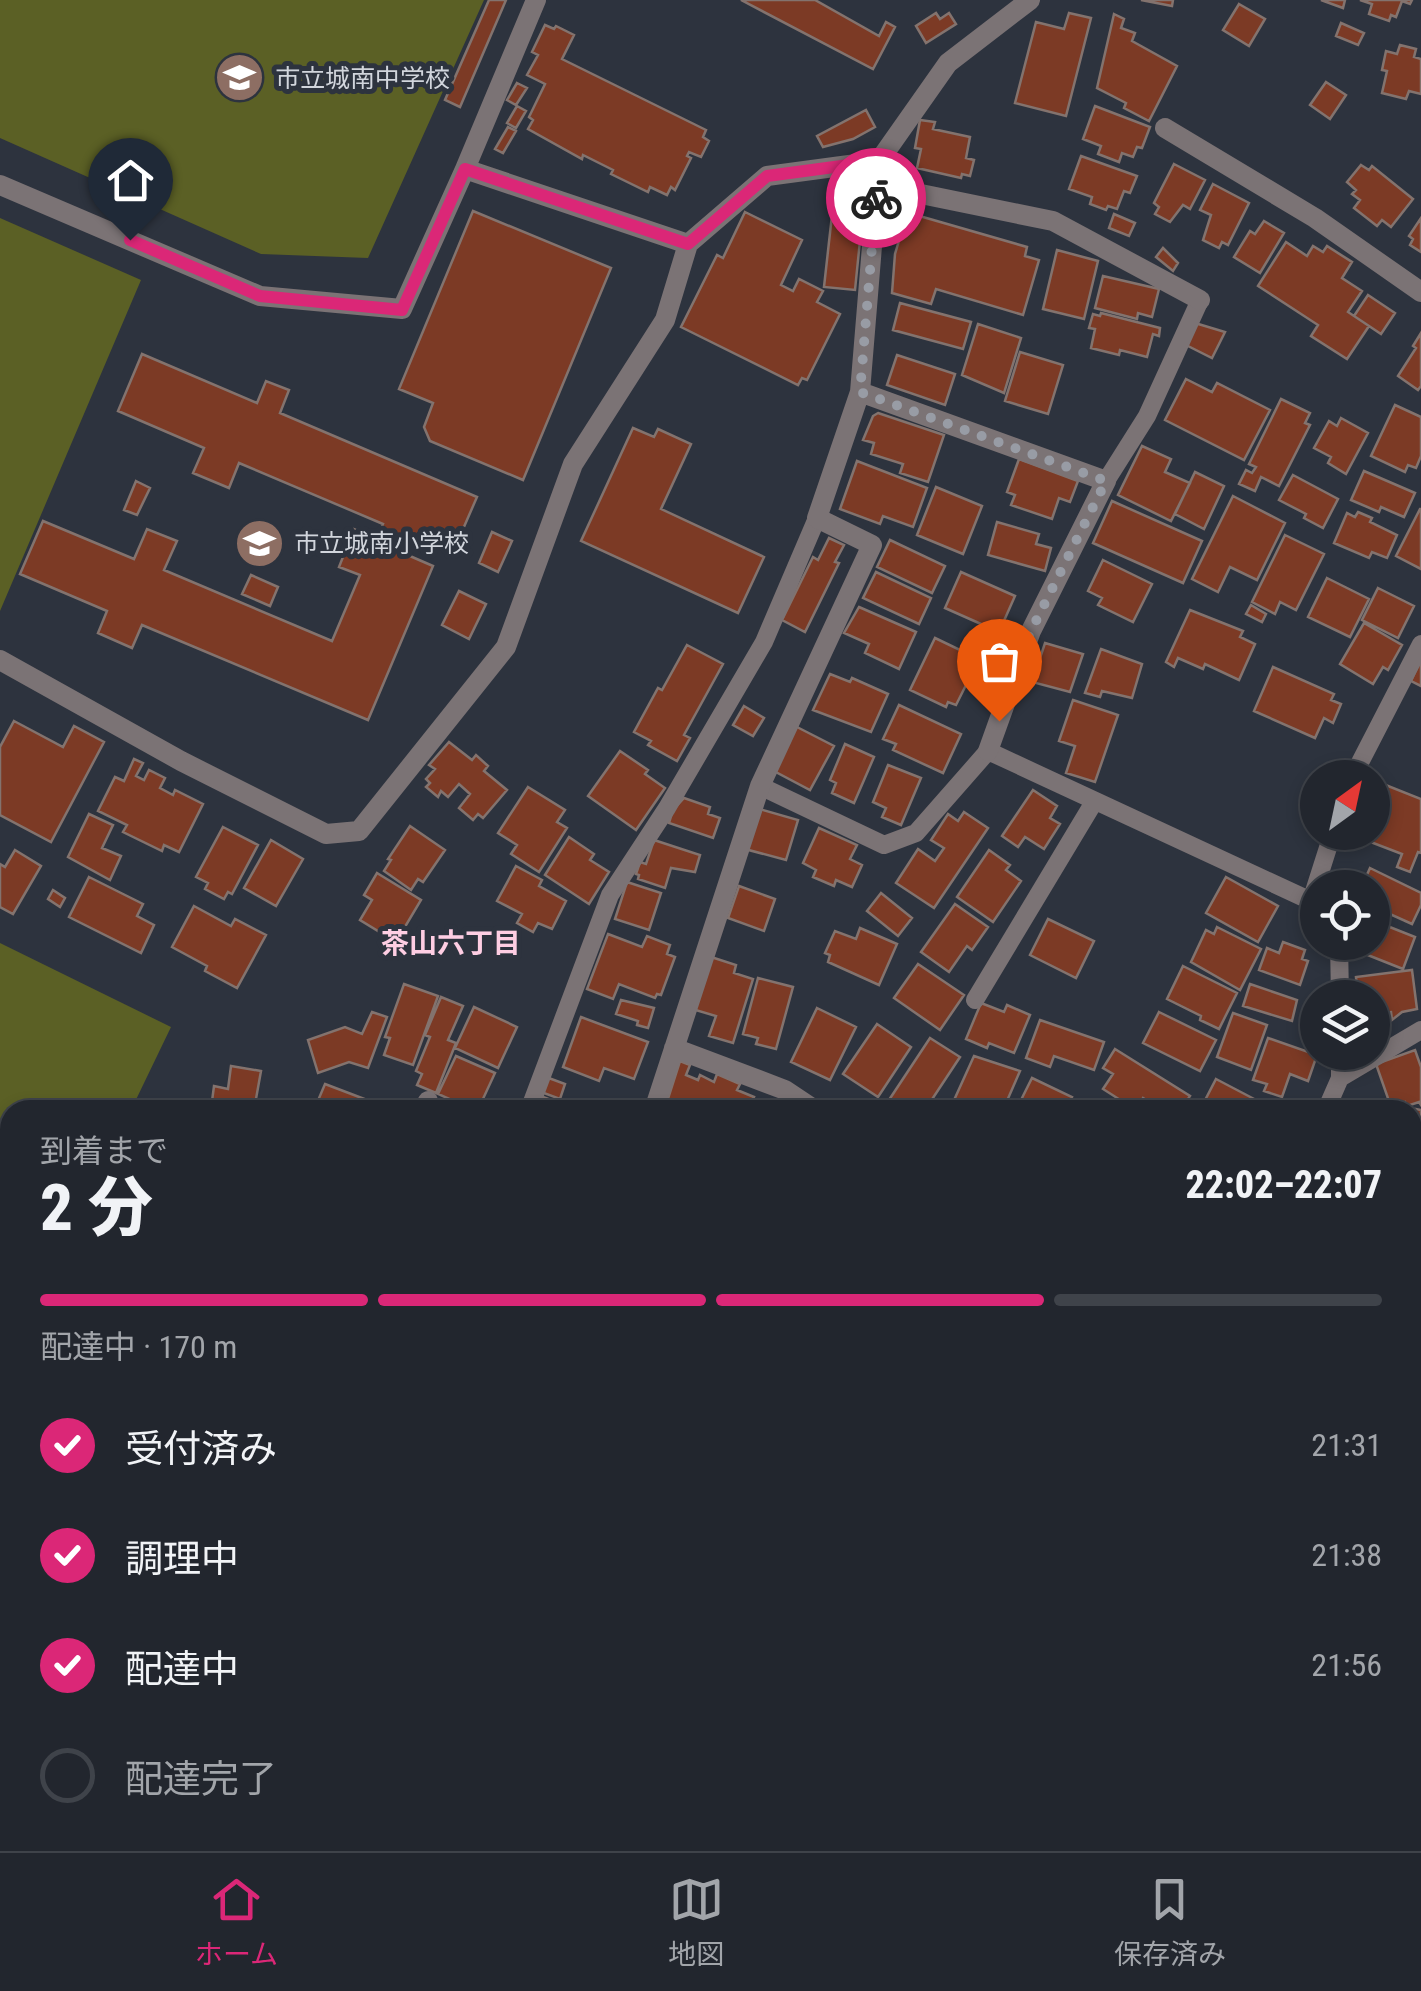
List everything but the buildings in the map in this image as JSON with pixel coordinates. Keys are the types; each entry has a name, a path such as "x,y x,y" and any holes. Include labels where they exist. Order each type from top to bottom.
{"street":[{"path":"0,185 260,296 402,310 536,0"},
{"path":"657,1100 760,786 872,545 816,518 860,392 879,161 948,63 1030,0"},
{"path":"1165,128 1315,218 1421,292"},
{"path":"0,660 326,834 359,831 506,647 573,464 665,320 688,244 767,176 879,161"},
{"path":"465,169 688,244"},
{"path":"877,185 1052,221 1200,300"},
{"path":"860,392 1106,481 1031,631 988,751"},
{"path":"674,1048 785,1090 800,1100"}],"lane":[{"path":"1106,481 1146,416 1200,300"},
{"path":"533,1100 610,896 667,808 764,642 816,518"},
{"path":"1361,760 1421,644"},
{"path":"760,786 884,845 916,834 988,751 1300,898"},
{"path":"975,1000 1094,802"},
{"path":"1340,1078 1421,1030"},
{"path":"1330,1100 1340,1070"}],"green space":[{"name":"市立城南中学校","path":"0,0 484,0 368,258 261,254 0,138"},
{"path":"0,218 141,280 0,611"},
{"path":"0,943 171,1027 136,1100 0,1100"}],"way so far":[{"path":"876,198 860,392 1106,481 1031,631 999,721"}],"place":[{"name":"市立城南中学校","path":"240,78"},
{"name":"市立城南小学校","path":"259,543"}],"district":[{"name":"茶山六丁目","path":"451,943"}],"route":[{"path":"130,240 260,296 402,310 465,169 688,244 767,176 879,161 876,198"}]}
